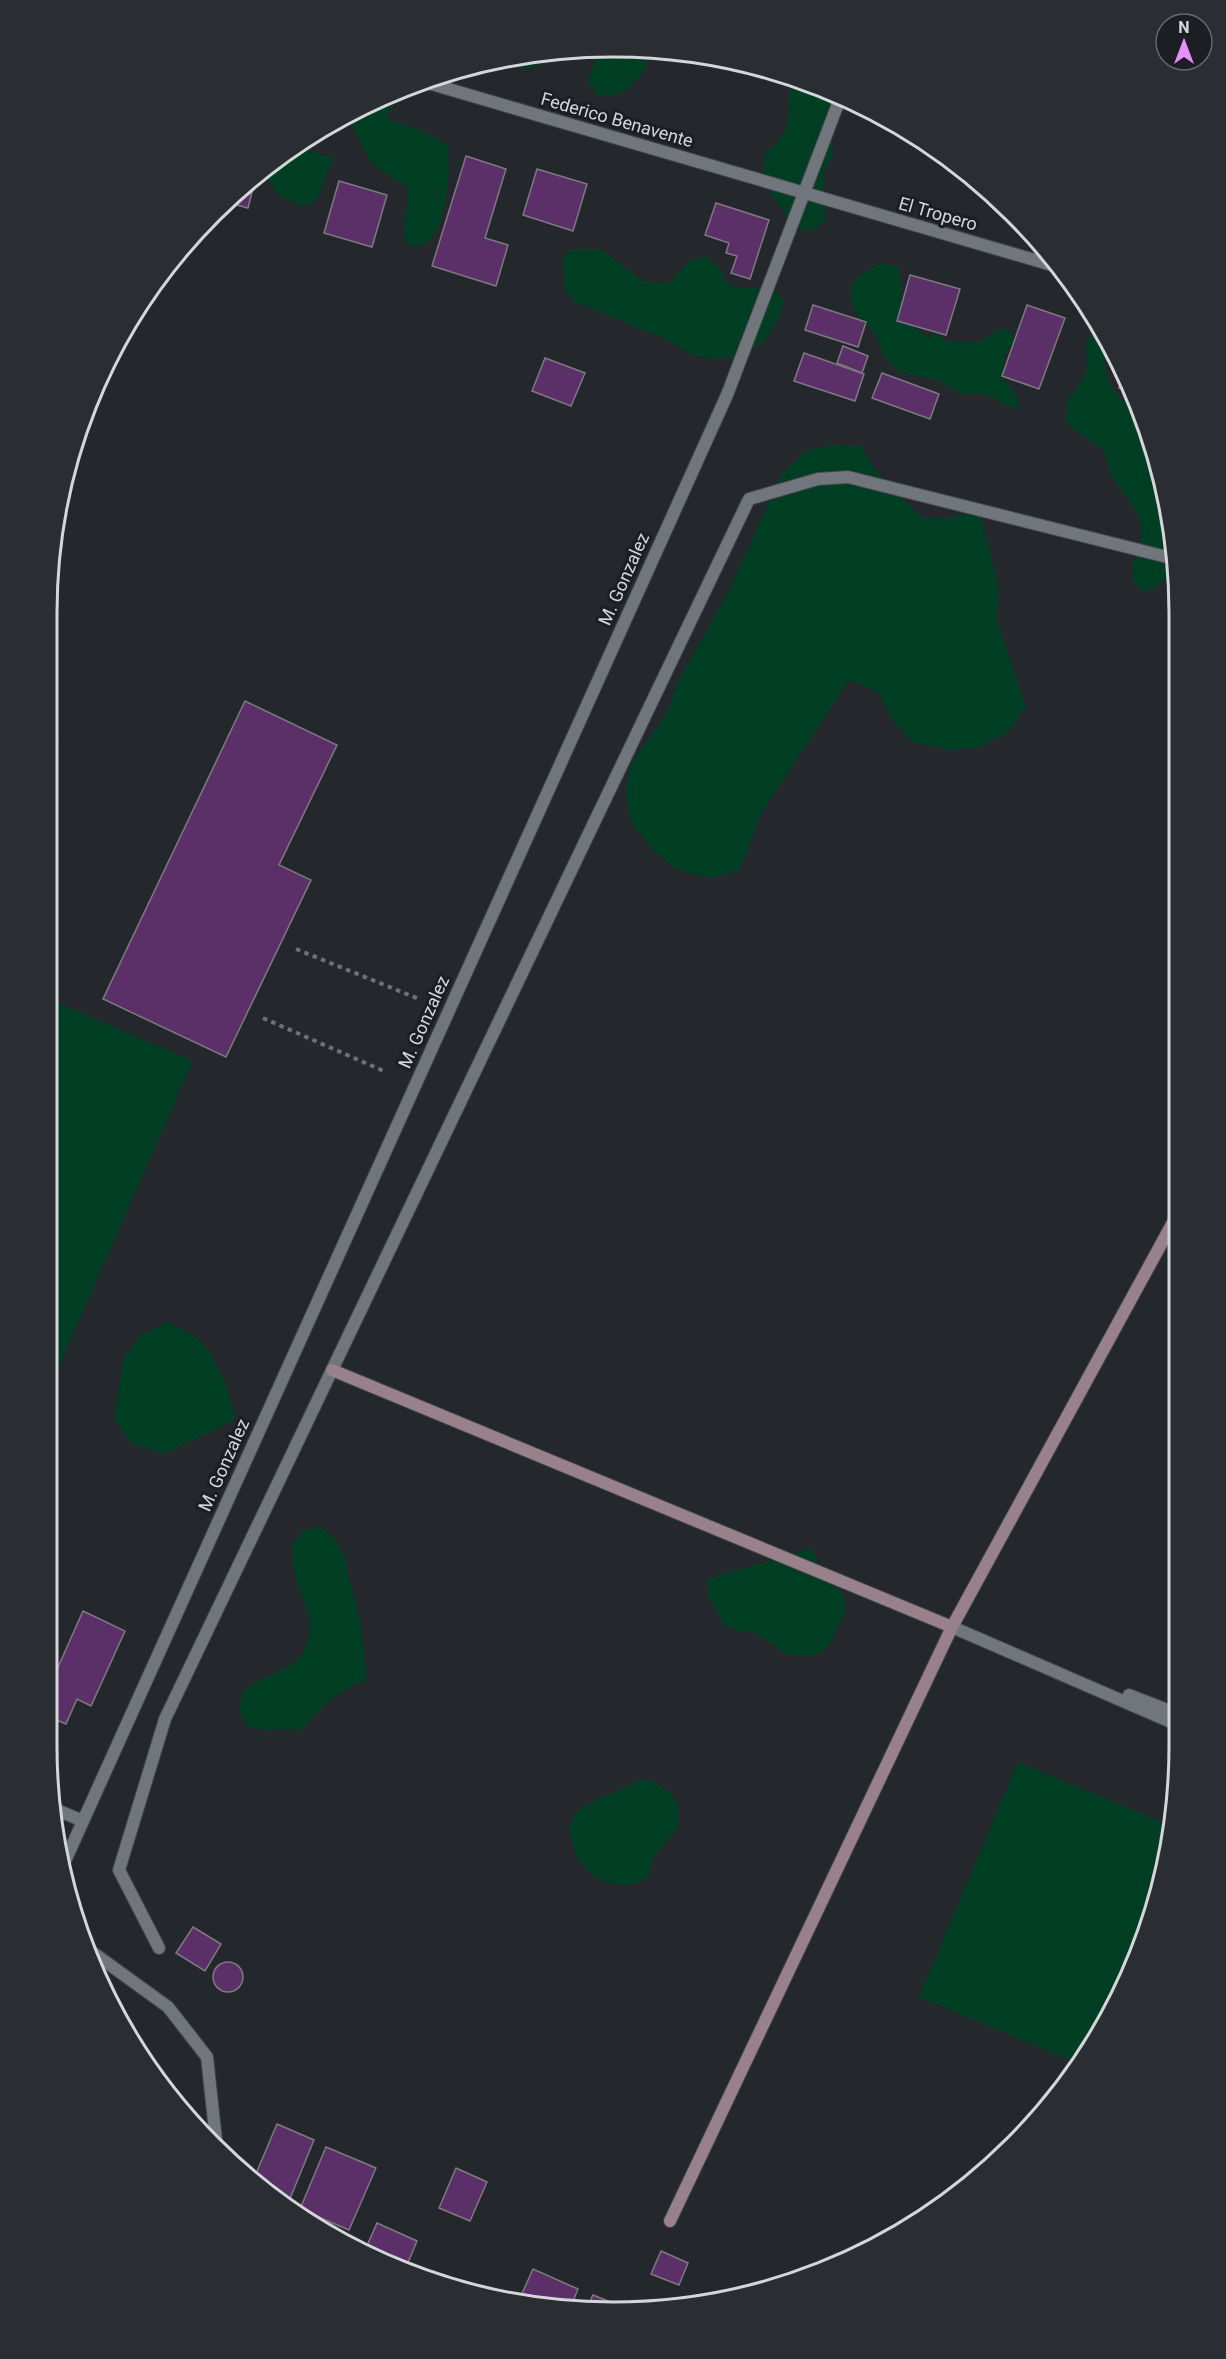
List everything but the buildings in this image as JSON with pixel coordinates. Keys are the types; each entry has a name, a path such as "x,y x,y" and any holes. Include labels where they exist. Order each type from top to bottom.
{"street":[{"name":"Federico Benavente","path":"438,86 803,194"},
{"name":"M. Gonzalez","path":"68,1854 727,395 838,104"},
{"name":"El Tropero","path":"803,194 1044,263"},
{"path":"159,1948 119,1870 165,1719 749,499 818,479 848,477 1166,557"},
{"path":"670,2221 952,1627 1169,1230"},
{"path":"332,1370 952,1627 1169,1721"},
{"path":"952,1627 1169,1711"},
{"path":"61,1812 83,1821"},
{"path":"98,1956 168,2007 207,2057 215,2134"}],"path":[{"path":"296,949 419,999"},
{"path":"262,1018 386,1072"}],"green space":[{"path":"645,58 647,68 631,86 621,93 598,95 589,82 593,65 597,59"},
{"path":"550,61 529,68 515,66"},
{"path":"791,87 843,107 832,116 833,156 825,170 823,186 826,219 814,230 797,228 771,194 765,175 765,153 781,138 787,125"},
{"path":"395,101 386,118 418,129 448,145 448,183 443,212 433,236 426,243 407,246 404,230 408,188 370,160 355,131 349,124"},
{"path":"306,149 333,158 317,200 302,207 277,193 268,178"},
{"path":"571,249 601,249 640,279 655,284 670,282 691,260 706,256 720,268 726,283 740,288 772,288 784,299 781,314 764,342 739,357 709,358 693,355 664,338 575,302 566,291 562,261"},
{"path":"883,263 898,267 905,313 909,320 929,338 935,332 947,342 981,342 992,333 1006,328 1018,340 1007,350 1003,365 1005,381 1016,394 1020,410 981,393 962,393 935,380 908,374 897,369 888,361 876,336 854,308 852,299 852,291 858,277"},
{"path":"1093,331 1105,354 1106,373 1112,387 1128,404 1150,469 1164,540 1168,576 1156,588 1142,591 1132,580 1133,564 1142,535 1140,521 1134,507 1113,479 1104,451 1067,424 1069,399 1086,372 1089,337"},
{"path":"834,445 862,446 876,471 922,518 951,518 979,508 999,588 997,621 1026,706 1010,731 978,748 949,750 913,742 893,721 878,692 849,680 761,814 740,870 711,878 677,870 652,849 632,824 626,795 630,764 668,712 677,683 727,595 781,475 806,451"},
{"path":"57,1002 193,1061 57,1370"},
{"path":"167,1322 193,1335 209,1351 226,1385 236,1419 164,1454 132,1444 114,1419 124,1358 141,1335"},
{"path":"319,1526 333,1536 347,1561 348,1576 361,1622 367,1680 347,1689 331,1700 302,1730 267,1730 248,1727 240,1710 241,1698 247,1689 256,1682 291,1665 306,1647 310,1628 309,1619 294,1572 293,1544 303,1531"},
{"path":"812,1548 823,1576 836,1583 844,1597 846,1612 832,1640 821,1653 805,1656 788,1655 756,1633 738,1631 724,1625 708,1595 707,1579"},
{"path":"1018,1762 1163,1823 1150,1890 1127,1959 1095,2024 1071,2061 919,1997"},
{"path":"642,1779 662,1787 675,1798 678,1809 678,1827 652,1859 650,1875 634,1884 605,1882 596,1878 582,1865 571,1839 570,1825 574,1817 585,1806"}]}
